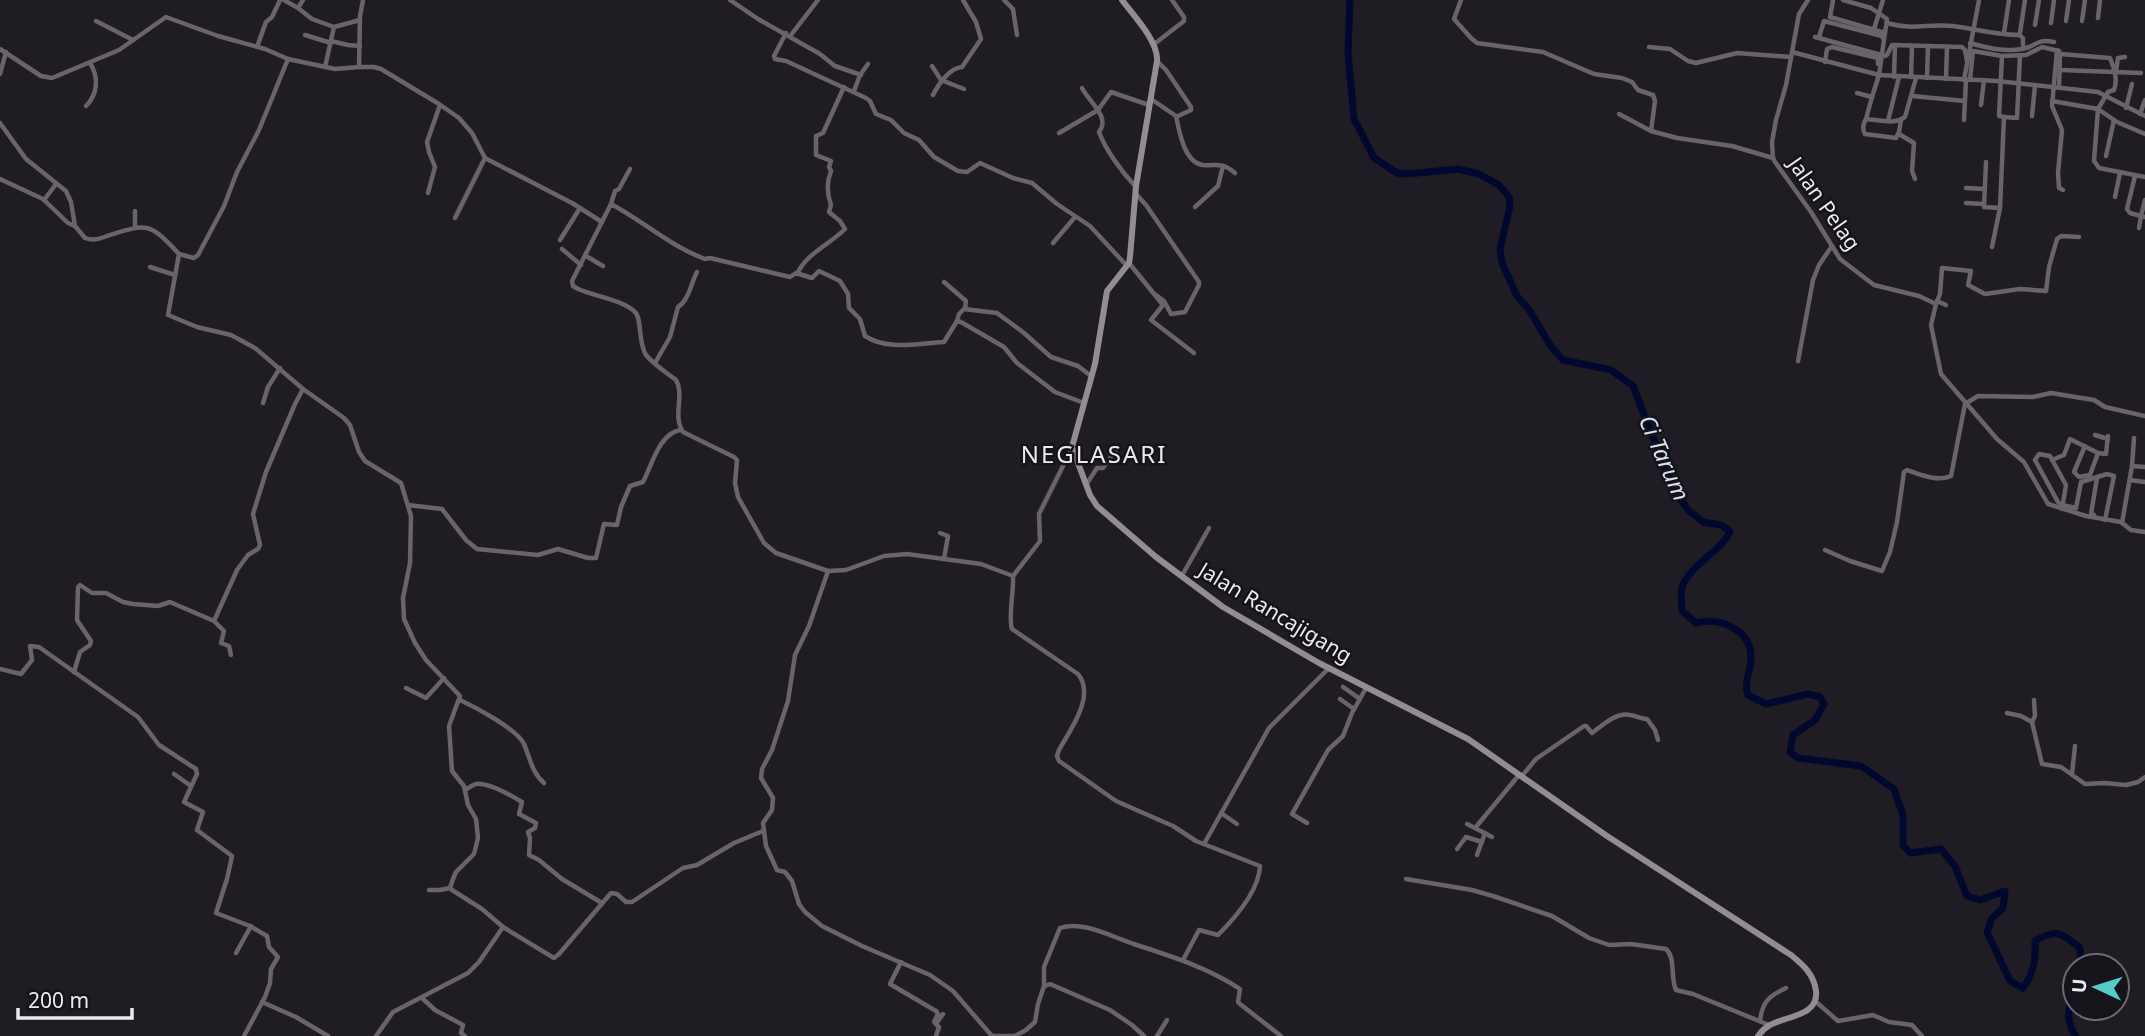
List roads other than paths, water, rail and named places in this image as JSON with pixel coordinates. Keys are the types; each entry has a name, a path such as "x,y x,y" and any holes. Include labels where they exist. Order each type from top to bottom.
{"main road":[{"path":"1072,447 1092,377 1106,294 1128,264 1135,190 1157,61 1153,45 1122,0"},
{"name":"Jalan Rancajigang","path":"1072,447 1097,506 1181,576 1223,607 1329,668 1468,739 1607,836 1791,955 1811,974 1816,989 1815,1001"},
{"path":"1758,1036 1770,1025 1808,1010 1815,1001"}],"street":[{"path":"257,47 266,22 282,0 312,19 334,27 360,20"},
{"path":"298,8 303,0"},
{"path":"359,67 363,0"},
{"path":"730,0 835,65 861,75"},
{"path":"818,0 789,35 774,56 775,59 786,61 870,101 876,114 891,120 904,133 919,140 934,157 958,171 967,172 982,163 1013,178 1032,183 1056,205 1090,226 1164,301 1171,314 1185,312 1199,282 1101,140 1099,132 1104,124 1083,88"},
{"path":"933,94 941,80 956,68 962,67 981,37 963,0"},
{"path":"1004,0 1012,6"},
{"path":"1014,0 1012,6 1017,35"},
{"path":"1153,45 1184,21 1172,0"},
{"path":"1461,0 1454,19 1478,43 1543,52 1594,74 1622,78 1632,82 1639,90 1653,95 1655,101 1651,131"},
{"name":"Jalan Pelag","path":"1808,0 1799,14 1772,142 1773,158 1840,259 1874,285 1947,305"},
{"path":"1833,0 1830,17 1885,33"},
{"path":"1846,0 1871,8 1886,17 1887,23 1878,75 1863,126 1865,134 1896,138 1899,134 1901,121 1908,113 1912,96 1912,46"},
{"path":"1874,30 1883,0"},
{"path":"1964,120 1967,61 1979,0"},
{"path":"2004,33 2009,0"},
{"path":"2020,33 2025,0"},
{"path":"2035,25 2039,0"},
{"path":"2051,23 2054,0"},
{"path":"2066,21 2069,0"},
{"path":"2082,20 2085,0"},
{"path":"2098,18 2100,0"},
{"path":"0,49 48,78 119,50 166,17 288,59 325,67 381,69 440,105 466,125 485,158 602,222"},
{"path":"96,21 133,40"},
{"path":"1881,54 1882,36 1823,22 1817,37 1881,54 1887,55 1891,46 1895,45 1964,48 1967,61"},
{"path":"1887,23 1909,28 1953,26 1995,35 2021,35 2017,118 1999,116 2002,56"},
{"path":"325,67 334,27"},
{"path":"305,35 348,46 360,46"},
{"path":"1967,80 1973,51 2002,56 2021,52 2040,41 2054,41"},
{"path":"1970,43 2028,55 2042,47 2058,52 2108,56 2115,72"},
{"path":"1888,121 1897,77 1895,45"},
{"path":"1927,78 1928,46"},
{"path":"1649,47 1670,49 1696,63 1737,53 1791,54 1878,75 1984,80 2098,92 2142,115 2145,100"},
{"path":"1825,62 1827,49 1832,47 1875,57 1879,60 1878,75"},
{"path":"1946,79 1947,47"},
{"path":"0,74 6,52"},
{"path":"2058,52 2060,70 2052,101 2053,111 2062,130 2058,186 2063,190"},
{"path":"2056,88 2058,52"},
{"path":"2124,57 2117,60 2115,88 2108,92 2098,109 2094,161 2099,168 2145,177"},
{"path":"0,123 26,159 66,191 79,233 90,240 146,227 152,229 179,254 196,257 264,120 288,59"},
{"path":"1157,61 1191,107 1191,110 1176,117"},
{"path":"86,106 93,97 96,85 96,75 90,63"},
{"path":"854,92 867,64"},
{"path":"932,66 941,80 964,89"},
{"path":"2060,70 2141,73"},
{"path":"1981,105 1984,80"},
{"path":"2126,108 2132,84"},
{"path":"2032,116 2035,85"},
{"path":"611,204 671,244 705,259 789,277 797,274 808,257 834,240 845,229 829,212 831,205 828,181 831,161 817,155 816,140 817,136 823,133 844,87"},
{"path":"1059,133 1098,110 1112,92 1151,102 1173,113 1179,137 1194,161 1201,165 1217,164 1235,173"},
{"path":"1857,93 1872,97"},
{"path":"1912,96 1965,101"},
{"path":"2052,101 2098,109 2114,120 2145,134"},
{"path":"428,194 435,167 427,142 440,105"},
{"path":"1619,114 1651,131 1677,138 1732,146 1773,158"},
{"path":"1992,247 2000,208 2004,117"},
{"path":"1866,119 1901,121"},
{"path":"2106,156 2114,120"},
{"path":"1899,134 1914,143 1912,172 1915,179"},
{"path":"455,218 485,158"},
{"path":"1984,204 1986,162"},
{"path":"1195,207 1219,186 1223,166"},
{"path":"630,169 620,189 615,191 586,256 573,277 573,286 635,311 639,317 639,333 647,356 679,384 677,410 680,430"},
{"path":"2115,197 2120,173"},
{"path":"2135,176 2127,211 2143,216"},
{"path":"0,179 44,200 69,224 75,226"},
{"path":"44,200 56,184"},
{"path":"1966,188 1985,189"},
{"path":"2139,228 2145,200"},
{"path":"1966,203 2000,208"},
{"path":"559,240 579,208"},
{"path":"135,211 135,228"},
{"path":"1053,243 1075,217"},
{"path":"2078,237 2062,236 2057,239 2046,291 2020,289 1985,295 1968,285 1971,271 1942,268 1940,294 1931,325 1940,371 1997,439 2024,462 2048,504 2105,518"},
{"path":"1798,361 1813,280 1832,246"},
{"path":"562,249 581,265"},
{"path":"179,254 168,315 197,327 239,338 255,348 303,389 344,418 350,425 365,461 401,483 411,516 410,563 402,611 415,643 426,660 458,693 460,700 449,722 453,773 463,784 468,804 476,818 477,846 456,872 450,887"},
{"path":"586,256 603,266"},
{"path":"150,267 174,275"},
{"path":"655,363 670,337 678,307 687,298 697,272"},
{"path":"797,274 811,279 822,272 838,279 847,291 849,308 859,319 865,335 878,342 894,346 944,342 961,311 965,309 997,313 1051,357 1078,366 1092,377"},
{"path":"944,282 966,301 965,309"},
{"path":"1156,295 1163,307 1151,320 1194,353"},
{"path":"957,321 1004,347 1017,363 1055,392 1084,403"},
{"path":"263,404 268,387 280,368"},
{"path":"214,621 237,570 260,545 253,514 266,472 303,389"},
{"path":"1825,550 1882,571 1897,522 1903,472 1907,470 1941,479 1951,476 1965,404 1971,398 2033,397 2051,393 2095,400 2107,408 2145,416"},
{"path":"408,505 442,509 466,540 477,548 538,555 563,550 596,558 604,524 617,526 630,486 643,482 661,444 674,431 680,430 737,460 735,483 738,497 764,543 776,553 828,571 846,570 884,556 898,554 981,564 1013,576"},
{"path":"2052,460 2064,455 2070,439 2098,453 2106,454 2108,438 2095,435"},
{"path":"2122,523 2134,438"},
{"path":"2085,446 2074,472 2079,477 2090,475 2098,453"},
{"path":"1072,447 1039,514 1040,541 1013,576 1011,626 1078,674 1083,684 1081,709 1059,751 1059,761 1116,801 1172,826 1204,844 1260,866 1241,911 1217,935 1199,930 1183,960"},
{"path":"1086,485 1097,468 1103,468 1118,447"},
{"path":"2062,507 2066,485 2050,456 2039,454 2035,460 2062,507 2076,508 2081,482 2107,474 2114,476 2105,518"},
{"path":"2132,466 2145,467"},
{"path":"2097,478 2091,514 2122,523 2131,530 2145,532"},
{"path":"2130,480 2145,482"},
{"path":"1181,576 1209,527"},
{"path":"940,533 948,536 944,559"},
{"path":"828,571 815,612 795,655 785,712 772,750 762,769 761,778 771,793 773,805 763,823 766,846 775,867 789,876 799,904 814,920 880,955 924,971 953,991 993,1036 1015,1036 1032,1026 1044,986 1046,957 1061,926 1092,930 1183,960 1238,988 1238,1002 1280,1036"},
{"path":"74,672 81,650 91,643 77,620 80,585 92,593 106,593 133,604 158,606 170,602 214,621 224,631 221,643 229,646 231,656"},
{"path":"0,668 20,674 32,660 30,648 33,645 48,652 138,717 159,745 194,767 197,774 184,802 203,812 197,830 232,856 216,913 251,926 267,936 269,947 278,957 271,969 270,984 244,1036"},
{"path":"1204,844 1269,728 1329,668"},
{"path":"406,688 426,698 444,678"},
{"path":"1343,687 1360,699"},
{"path":"1307,823 1292,814 1328,750 1343,736 1366,688"},
{"path":"1340,699 1354,709"},
{"path":"460,700 481,710 513,732 524,744 536,775 544,783"},
{"path":"2034,701 2035,716 2032,722 2041,763 2061,767 2085,784 2128,785 2145,777"},
{"path":"2007,713 2032,722"},
{"path":"1475,828 1536,759 1584,726 1592,733 1606,722 1629,714 1647,719 1658,740"},
{"path":"2072,774 2075,746"},
{"path":"174,774 191,786"},
{"path":"466,790 479,784 503,791 522,802 519,814 536,823 535,828 528,832 528,855 602,903"},
{"path":"1221,813 1237,824"},
{"path":"1467,824 1492,837"},
{"path":"450,887 503,927 554,958 611,893 615,892 626,902 632,902 683,868 696,865 734,843 763,831"},
{"path":"1477,855 1485,833"},
{"path":"1457,849 1466,837 1482,842"},
{"path":"1406,880 1472,890 1493,896 1552,916 1589,938 1609,945 1646,945 1666,949 1671,956 1671,979 1676,989 1693,993 1770,1025"},
{"path":"429,890 450,887"},
{"path":"236,953 251,926"},
{"path":"376,1036 391,1014 468,973 503,927"},
{"path":"901,962 890,984 936,1011 938,1014 934,1021 939,1028 936,1036"},
{"path":"1044,986 1050,984 1110,1010 1144,1036"},
{"path":"1760,1021 1766,1000 1786,988"},
{"path":"422,998 435,1010 463,1025 461,1033 465,1036"},
{"path":"1815,1001 1838,1021 1873,1015 1889,1022 1912,1025 1922,1036"},
{"path":"262,1002 296,1017 328,1036"},
{"path":"936,1024 943,1014"},
{"path":"1157,1036 1167,1020"}],"waterway":[{"name":"Ci Tarum","path":"1350,0 1348,53 1354,119 1374,158 1397,173 1458,169 1479,174 1499,185 1509,197 1510,206 1500,249 1502,263 1517,296 1563,360 1611,370 1633,386 1672,486 1688,510 1703,522 1721,525 1730,531 1686,580 1681,591 1682,611 1696,623 1714,622 1732,627 1745,639 1751,656 1746,684 1748,695 1766,704 1808,694 1820,697 1824,704 1815,720 1793,735 1790,752 1798,758 1861,766 1894,789 1903,815 1903,845 1910,853 1941,849 1955,866 1967,896 1980,900 2005,891 2003,908 1992,918 1987,932 2010,981 2023,988 2034,965 2035,941 2049,934 2063,936 2080,948 2080,952"},
{"name":"Ci Tarum","path":"2070,1022 2076,1036"}],"district":[{"name":"NEGLASARI","path":"1094,455"}]}
